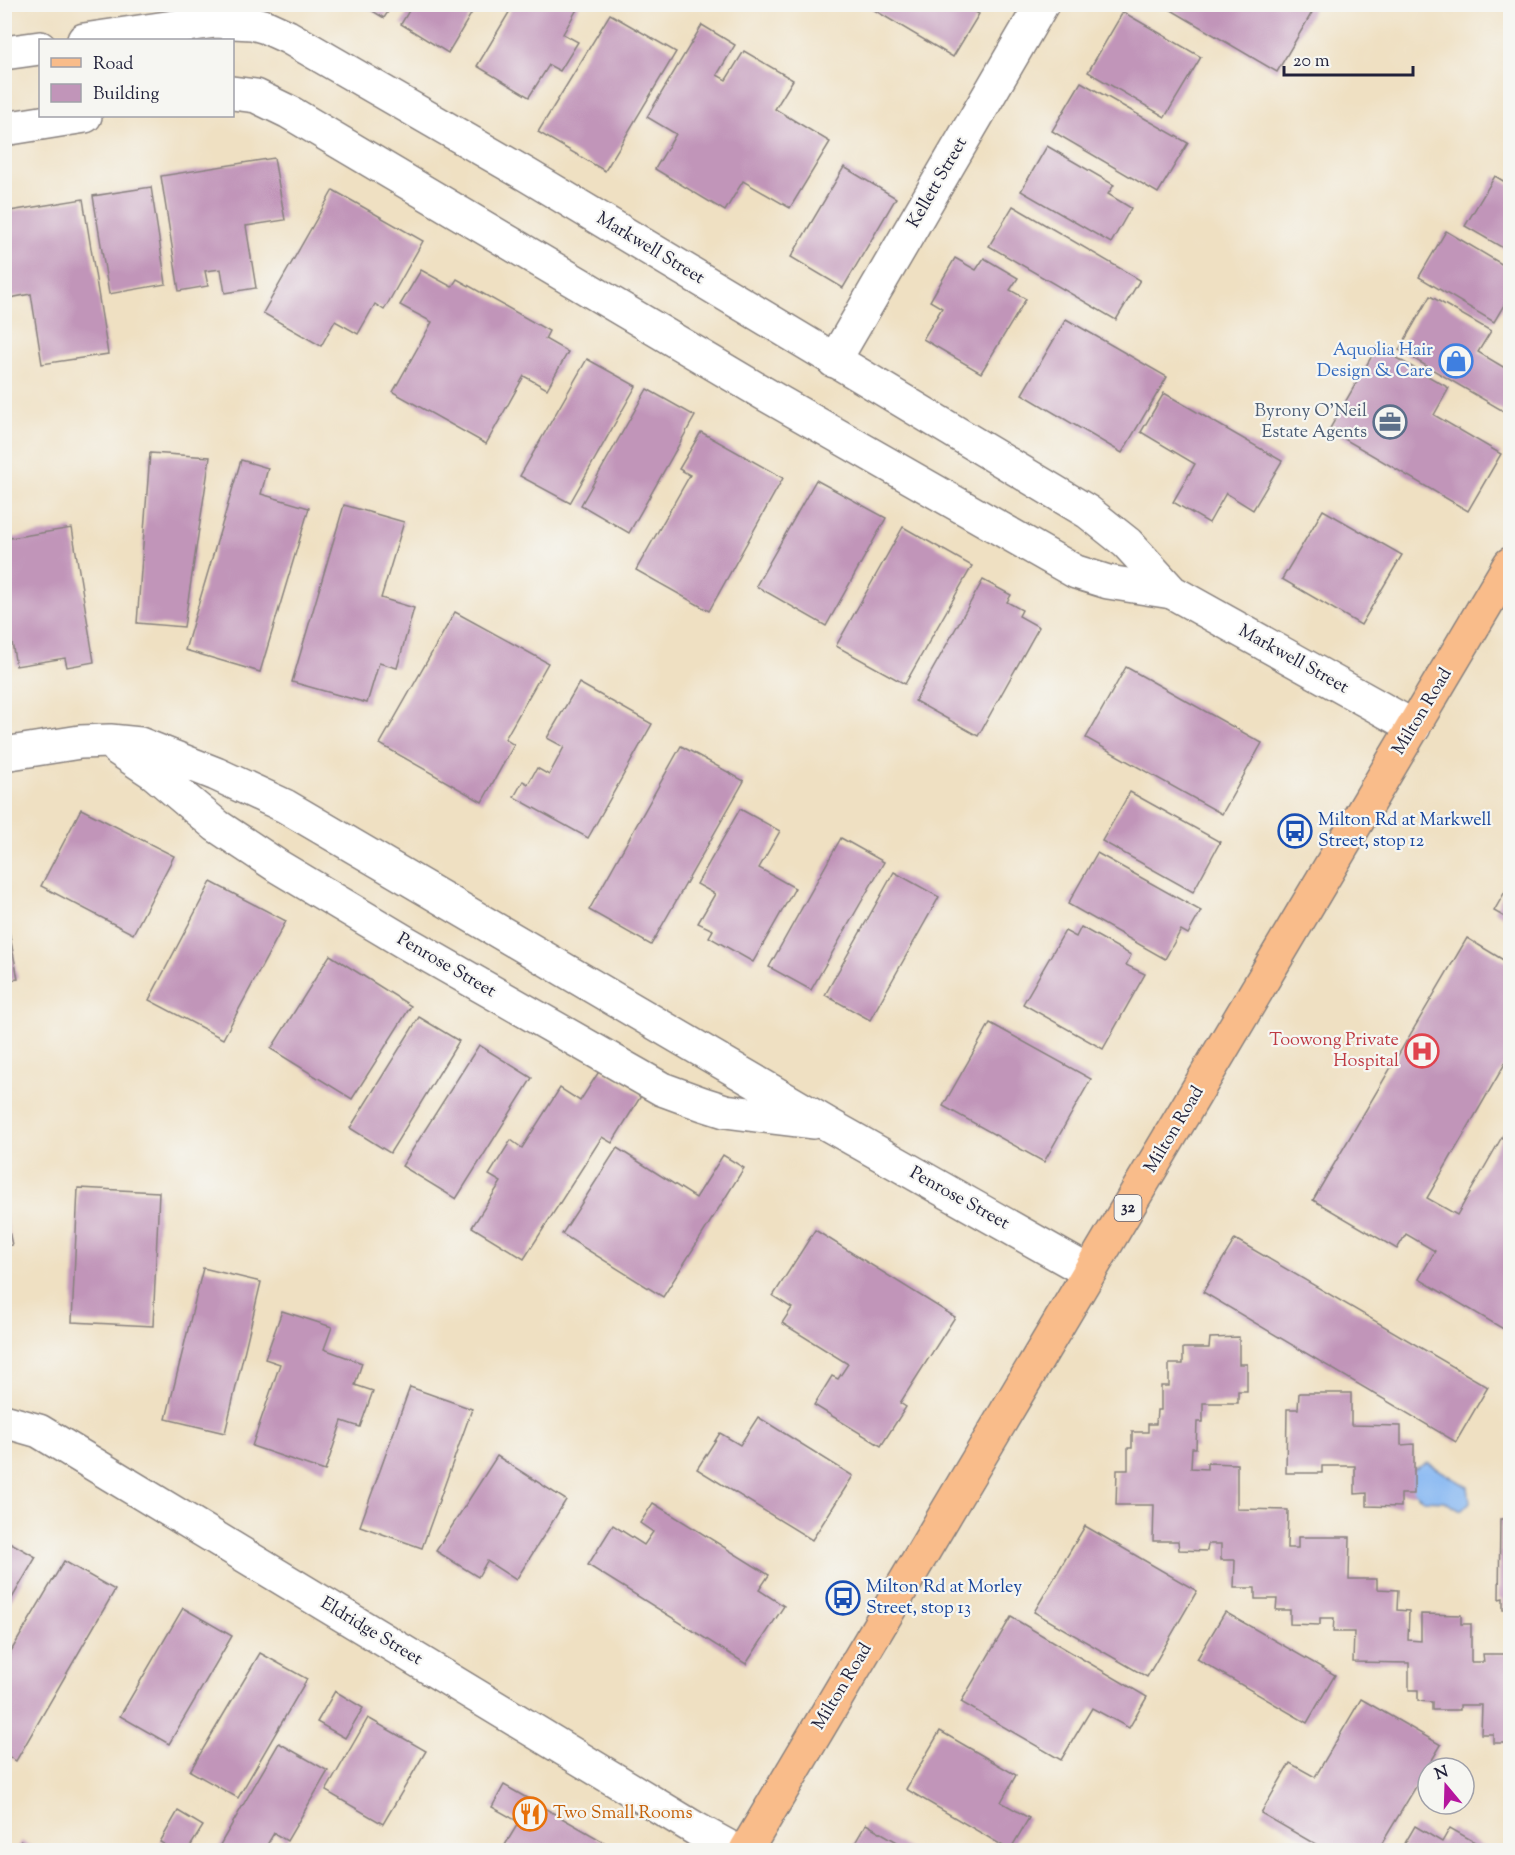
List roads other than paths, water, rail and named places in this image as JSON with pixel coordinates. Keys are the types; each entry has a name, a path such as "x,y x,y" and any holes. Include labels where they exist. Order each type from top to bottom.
{"main road":[{"name":"Milton Road","path":"746,1851 1510,564"}],"street":[{"name":"Kellett Street","path":"834,361 1040,5"},
{"name":"Markwell Street","path":"91,39 202,22 239,21 266,27 288,37 527,176 1088,512 1127,543 1172,592 1414,727"},
{"path":"4,53 39,48"},
{"name":"Markwell Street","path":"234,93 256,96 290,112 765,394 1076,572 1108,582 1172,592"},
{"path":"4,129 79,117"},
{"name":"Penrose Street","path":"93,742 117,749 141,763 217,826 279,867 403,941 662,1089 725,1111 829,1125"},
{"name":"Penrose Street","path":"4,754 66,744 125,742 157,750 249,788 285,806 829,1125 1089,1272"},
{"name":"Eldridge Street","path":"4,1421 39,1431 734,1851"}],"water":[{"path":"1428,1463 1468,1487 1470,1502 1461,1511 1444,1501 1423,1500 1410,1488 1412,1470"}],"place":[{"name":"Aquolia Hair Design & Care","path":"1456,361"},
{"name":"Byrony O'Neil Estate Agents","path":"1390,422"},
{"name":"Milton Rd at Markwell Street, stop 12","path":"1295,831"},
{"name":"Toowong Private Hospital","path":"1422,1051"},
{"name":"Milton Rd at Morley Street, stop 13","path":"843,1598"},
{"name":"Two Small Rooms","path":"530,1814"}]}
